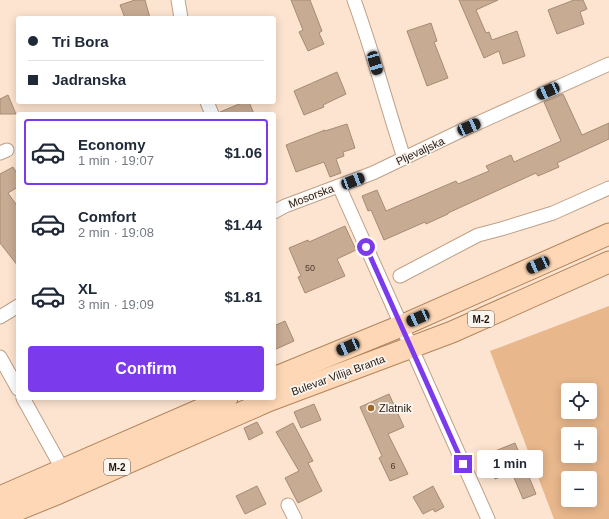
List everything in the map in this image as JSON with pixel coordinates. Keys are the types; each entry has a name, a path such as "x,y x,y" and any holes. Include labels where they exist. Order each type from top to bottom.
{"main road":[{"name":"Bulevar Vilija Branta","path":"276,377 401,326 609,234"},
{"name":"Bulevar Vilija Branta","path":"276,398 452,332 609,262"},
{"name":"Bulevar Vilija Branta","path":"2,512 62,470 222,400"},
{"name":"Bulevar Vilija Branta","path":"2,512 59,493 271,400"}],"street":[{"path":"178,0 182,16"},
{"path":"354,0 404,158"},
{"name":"Pljevaljska","path":"339,186 373,173 469,127 609,64"},
{"name":"Mosorska","path":"276,211 285,206 339,186 410,348 488,519"},
{"path":"400,276 478,235 553,213 609,188"},
{"path":"0,317 16,307"},
{"path":"0,357 16,385"},
{"path":"24,400 62,470"},
{"path":"288,505 295,519"}],"shaded area":[{"path":"609,306 609,519 554,519 490,351"}],"building":[{"path":"135,0 145,0 149,16 124,16 120,5"},
{"path":"291,0 310,0 322,31 319,33 324,44 308,51 299,32 303,30"},
{"path":"459,0 498,0 476,10 486,33 489,32 492,40 517,31 525,56 503,64 499,51 484,58"},
{"path":"574,0 583,0 587,9 580,12 584,24 557,34 548,10"},
{"path":"431,23 437,41 434,42 448,78 427,86 407,31"},
{"path":"337,72 346,94 323,105 324,107 304,115 294,91"},
{"path":"563,94 582,135 609,123 609,139 557,163 559,167 538,176 536,173 426,224 425,222 384,240 371,210 368,211 362,196 377,190 386,211 456,181 458,184 489,171 486,166 511,155 514,162 561,141 544,102"},
{"path":"8,95 16,114 0,114 0,99"},
{"path":"239,104 250,104 253,112 220,112"},
{"path":"347,124 355,148 343,152 344,156 336,159 341,173 330,177 324,162 296,172 286,145 325,130"},
{"path":"13,167 16,172 16,188 8,193 16,204 16,263 0,243 0,174"},
{"path":"345,226 356,250 337,259 345,276 305,293 298,277 301,276 289,248 308,240 309,242"},
{"path":"285,321 294,341 276,349 276,325"},
{"path":"389,394 404,427 388,434 408,474 390,481 379,458 382,456 360,407"},
{"path":"314,404 321,420 301,428 294,412"},
{"path":"257,422 263,433 249,440 244,428"},
{"path":"293,423 313,461 308,463 322,491 298,503 285,478 299,471 276,432"},
{"path":"515,443 536,494 523,499 512,473 495,479 485,455"},
{"path":"257,486 266,504 245,514 236,496"},
{"path":"433,486 444,507 435,512 433,509 423,514 413,497"}],"place":[{"name":"Zlatnik","path":"371,408"}],"route":[{"path":"366,247 463,464"}]}
